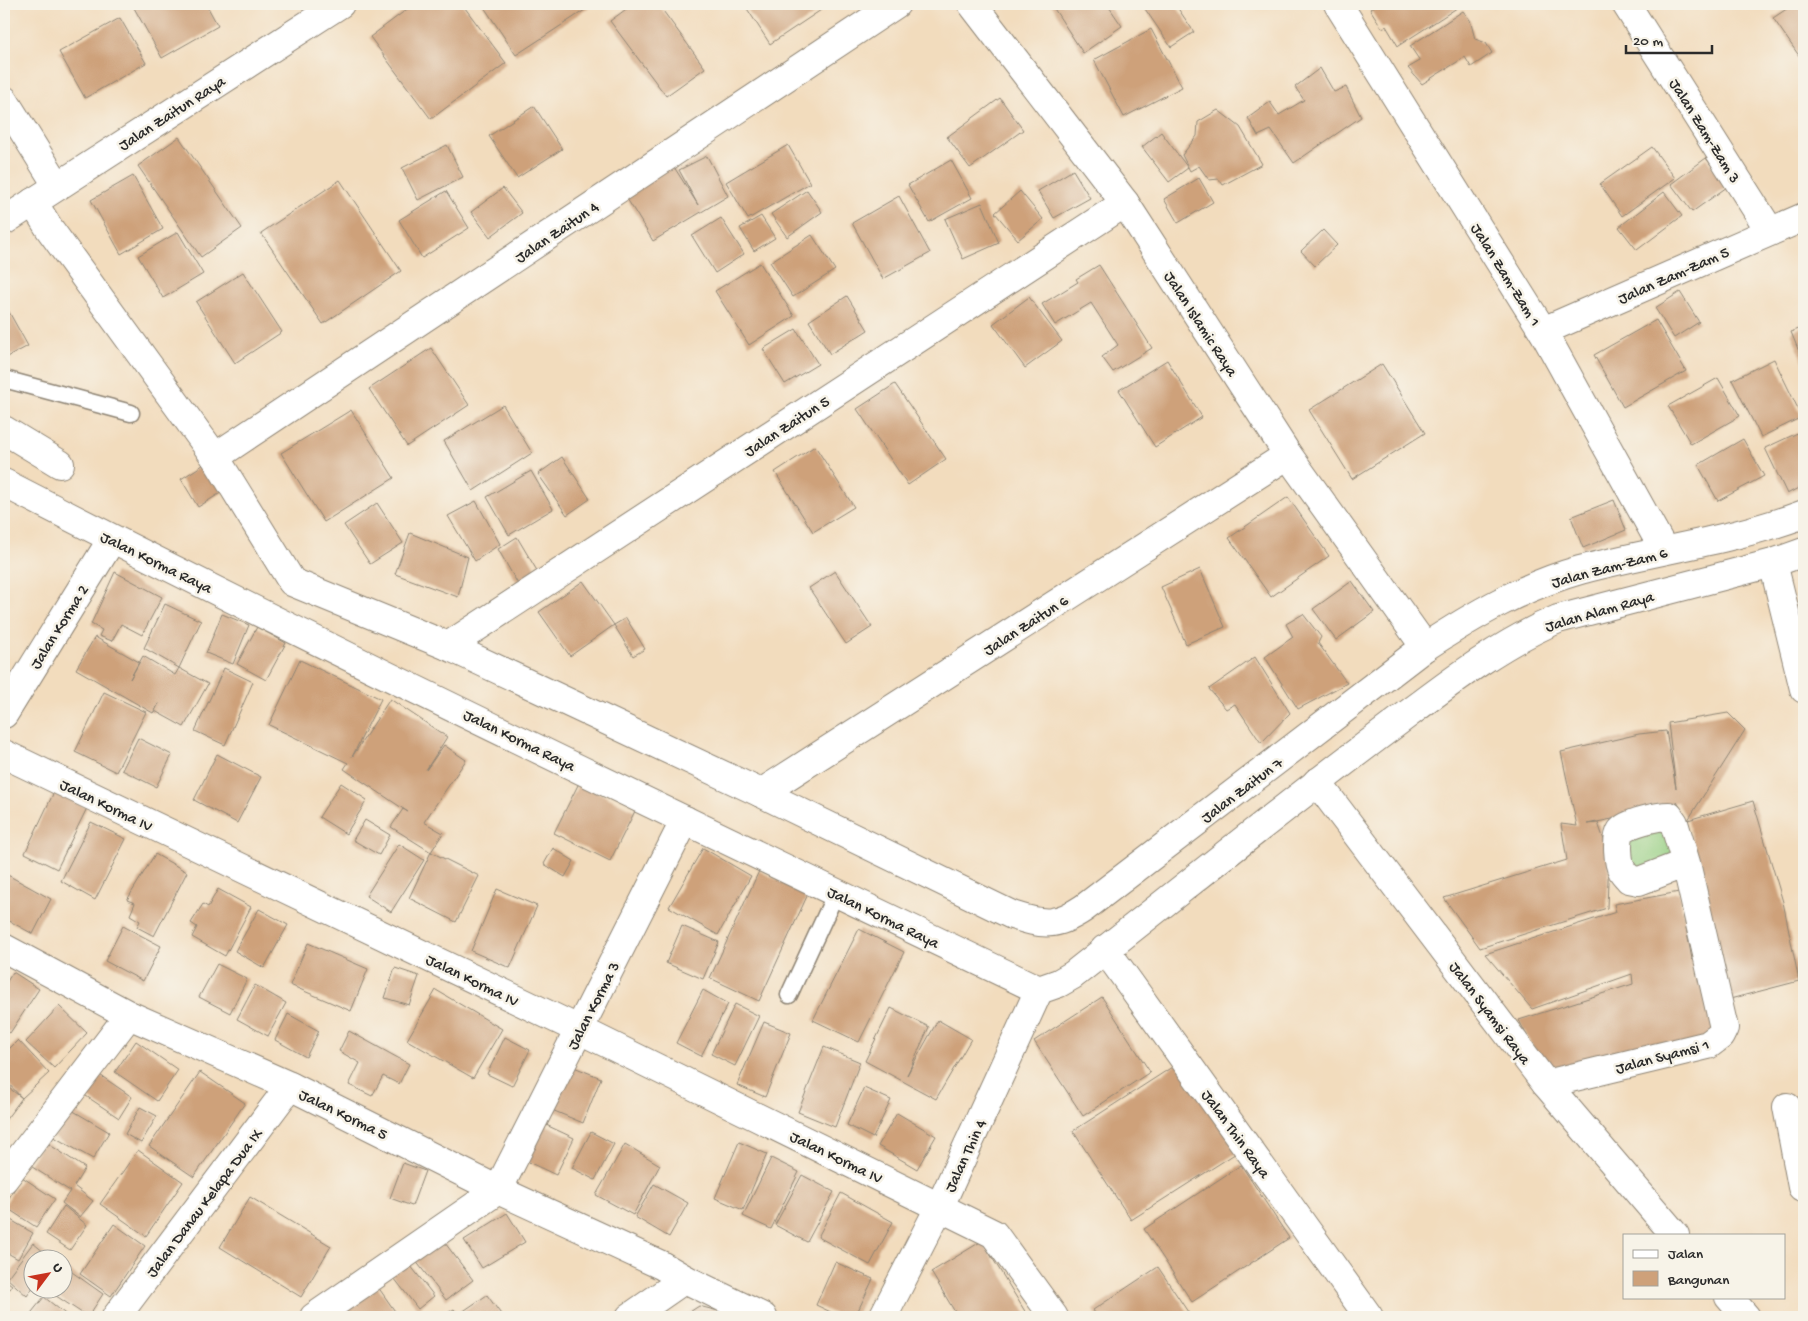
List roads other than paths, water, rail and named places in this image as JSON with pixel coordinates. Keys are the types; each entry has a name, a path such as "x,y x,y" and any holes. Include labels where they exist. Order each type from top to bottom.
{"street":[{"name":"Jalan Zaitun Raya","path":"4,221 340,4"},
{"name":"Jalan Zaitun 4","path":"215,457 896,4"},
{"name":"Jalan Islamic Raya","path":"972,4 1125,203 1288,455 1425,647"},
{"name":"Jalan Zam-Zam 1","path":"1338,4 1543,331 1664,550"},
{"name":"Jalan Zam-Zam 3","path":"1626,4 1770,231"},
{"path":"4,100 58,186"},
{"path":"32,202 215,457 292,582 448,646 761,792"},
{"name":"Jalan Zaitun 5","path":"448,646 1125,203"},
{"name":"Jalan Zam-Zam 5","path":"1543,331 1804,217"},
{"path":"4,430 60,464"},
{"name":"Jalan Zaitun 6","path":"761,792 1288,455"},
{"name":"Jalan Korma Raya","path":"4,483 112,539 685,820 1039,990"},
{"name":"Jalan Zam-Zam 6","path":"1425,647 1471,617 1509,596 1579,570 1725,537 1804,514"},
{"name":"Jalan Korma 2","path":"4,714 112,539"},
{"name":"Jalan Alam Raya","path":"1039,990 1059,984 1316,782 1462,675 1526,633 1558,619 1773,563 1804,552"},
{"path":"1773,563 1804,690"},
{"name":"Jalan Zaitun 7","path":"761,792 1012,915 1052,924 1069,918 1084,908 1425,647"},
{"name":"Jalan Korma IV","path":"4,754 580,1030 940,1206 998,1238 1054,1317"},
{"name":"Jalan Syamsi Raya","path":"1316,782 1546,1084 1674,1234"},
{"name":"Jalan Korma 3","path":"498,1190 685,820"},
{"name":"Jalan Syamsi 1","path":"1546,1084 1708,1045 1720,1036 1724,1028 1686,863"},
{"name":"Jalan Korma 5","path":"4,948 129,1015 290,1086 498,1190 661,1265 685,1279 763,1317"},
{"name":"Jalan Thin Raya","path":"1105,949 1369,1317"},
{"name":"Jalan Thin 4","path":"883,1317 940,1206 1039,990"},
{"path":"4,1178 129,1015"},
{"name":"Jalan Danau Kelapa Dua IX","path":"116,1317 290,1086"},
{"path":"1787,1107 1803,1190"},
{"path":"314,1317 498,1190"},
{"path":"630,1317 685,1279"},
{"path":"1729,1298 1746,1317"}],"lane":[{"path":"4,379 131,413"},
{"path":"789,994 836,893"}]}
